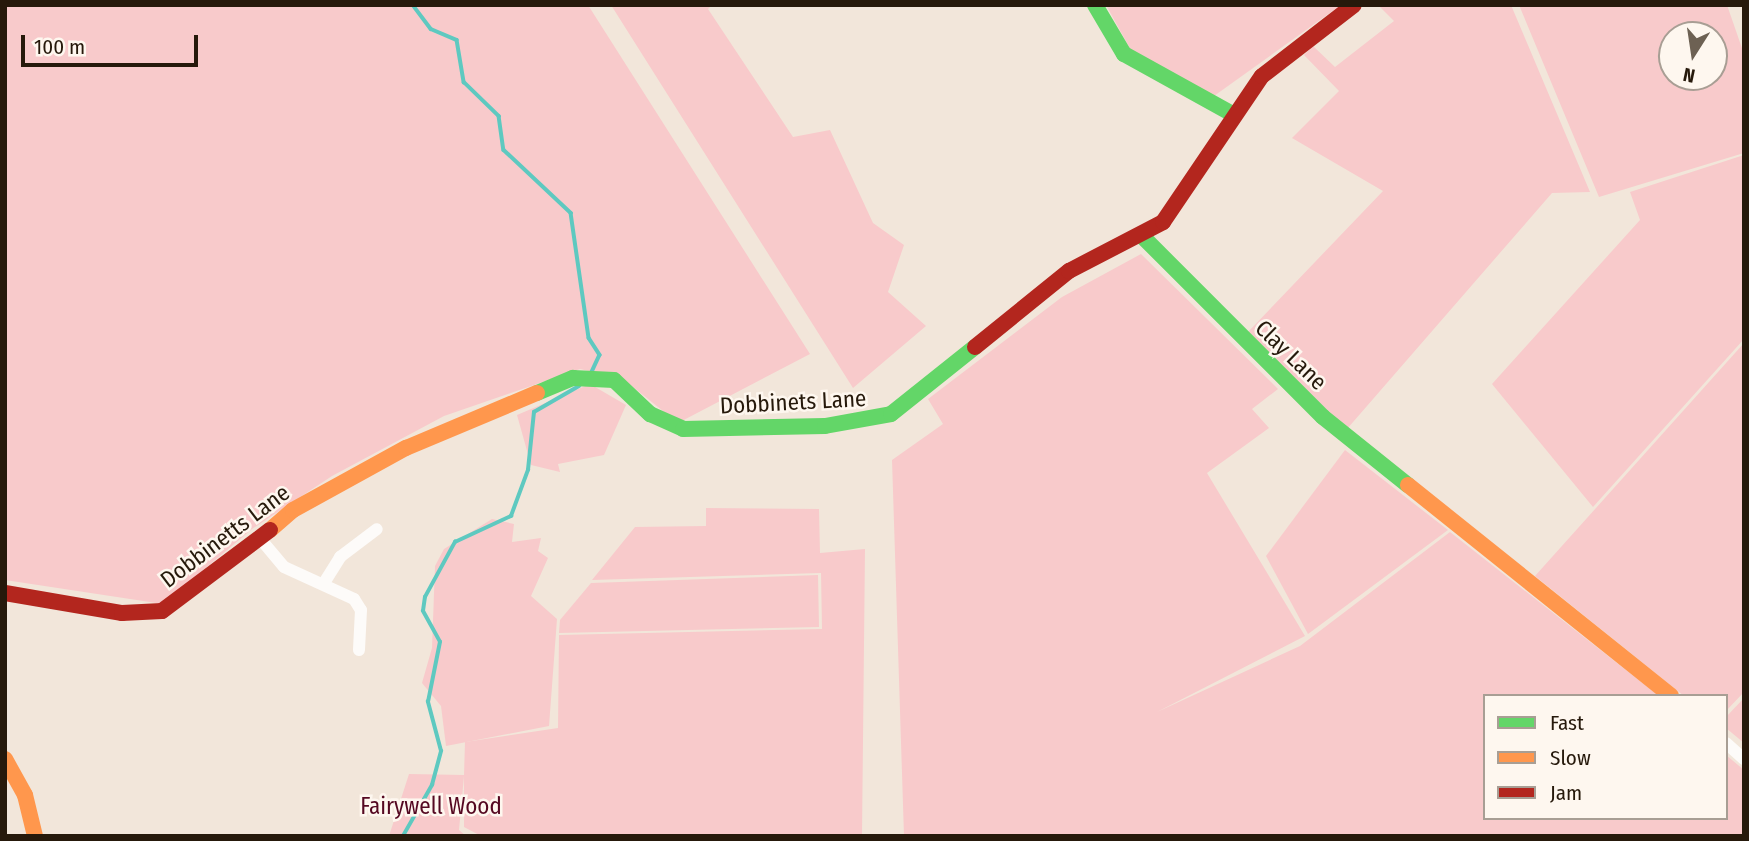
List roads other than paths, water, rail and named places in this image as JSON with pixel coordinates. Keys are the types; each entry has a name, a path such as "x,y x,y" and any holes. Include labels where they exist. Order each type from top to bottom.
{"street":[{"path":"1095,5 1124,54 1234,115"},
{"path":"1141,235 1178,203 1234,115 1281,58 1354,5"},
{"name":"Dobbinets Lane","path":"573,378 595,375 614,380 650,414 682,429 877,420 1069,271 1141,235"},
{"name":"Clay Lane","path":"1141,235 1323,417 1669,694"},
{"name":"Dobbinetts Lane","path":"5,593 122,613 162,611 207,583 258,536 406,448 573,378"},
{"path":"324,583 340,557 377,529"},
{"path":"258,536 284,567 343,590 361,610 359,650"},
{"path":"1728,745 1744,759"},
{"path":"5,759 25,794 35,836"}],"waterway":[{"path":"413,5 431,29 457,40 464,82 499,116 504,150 571,213 589,338 600,355 592,372"},
{"path":"403,836 432,785 441,751 428,702 440,642 423,611 425,597 455,542 511,516 528,470 534,412 579,386"}],"park label":[{"name":"Fairywell Wood","path":"431,806"}]}
